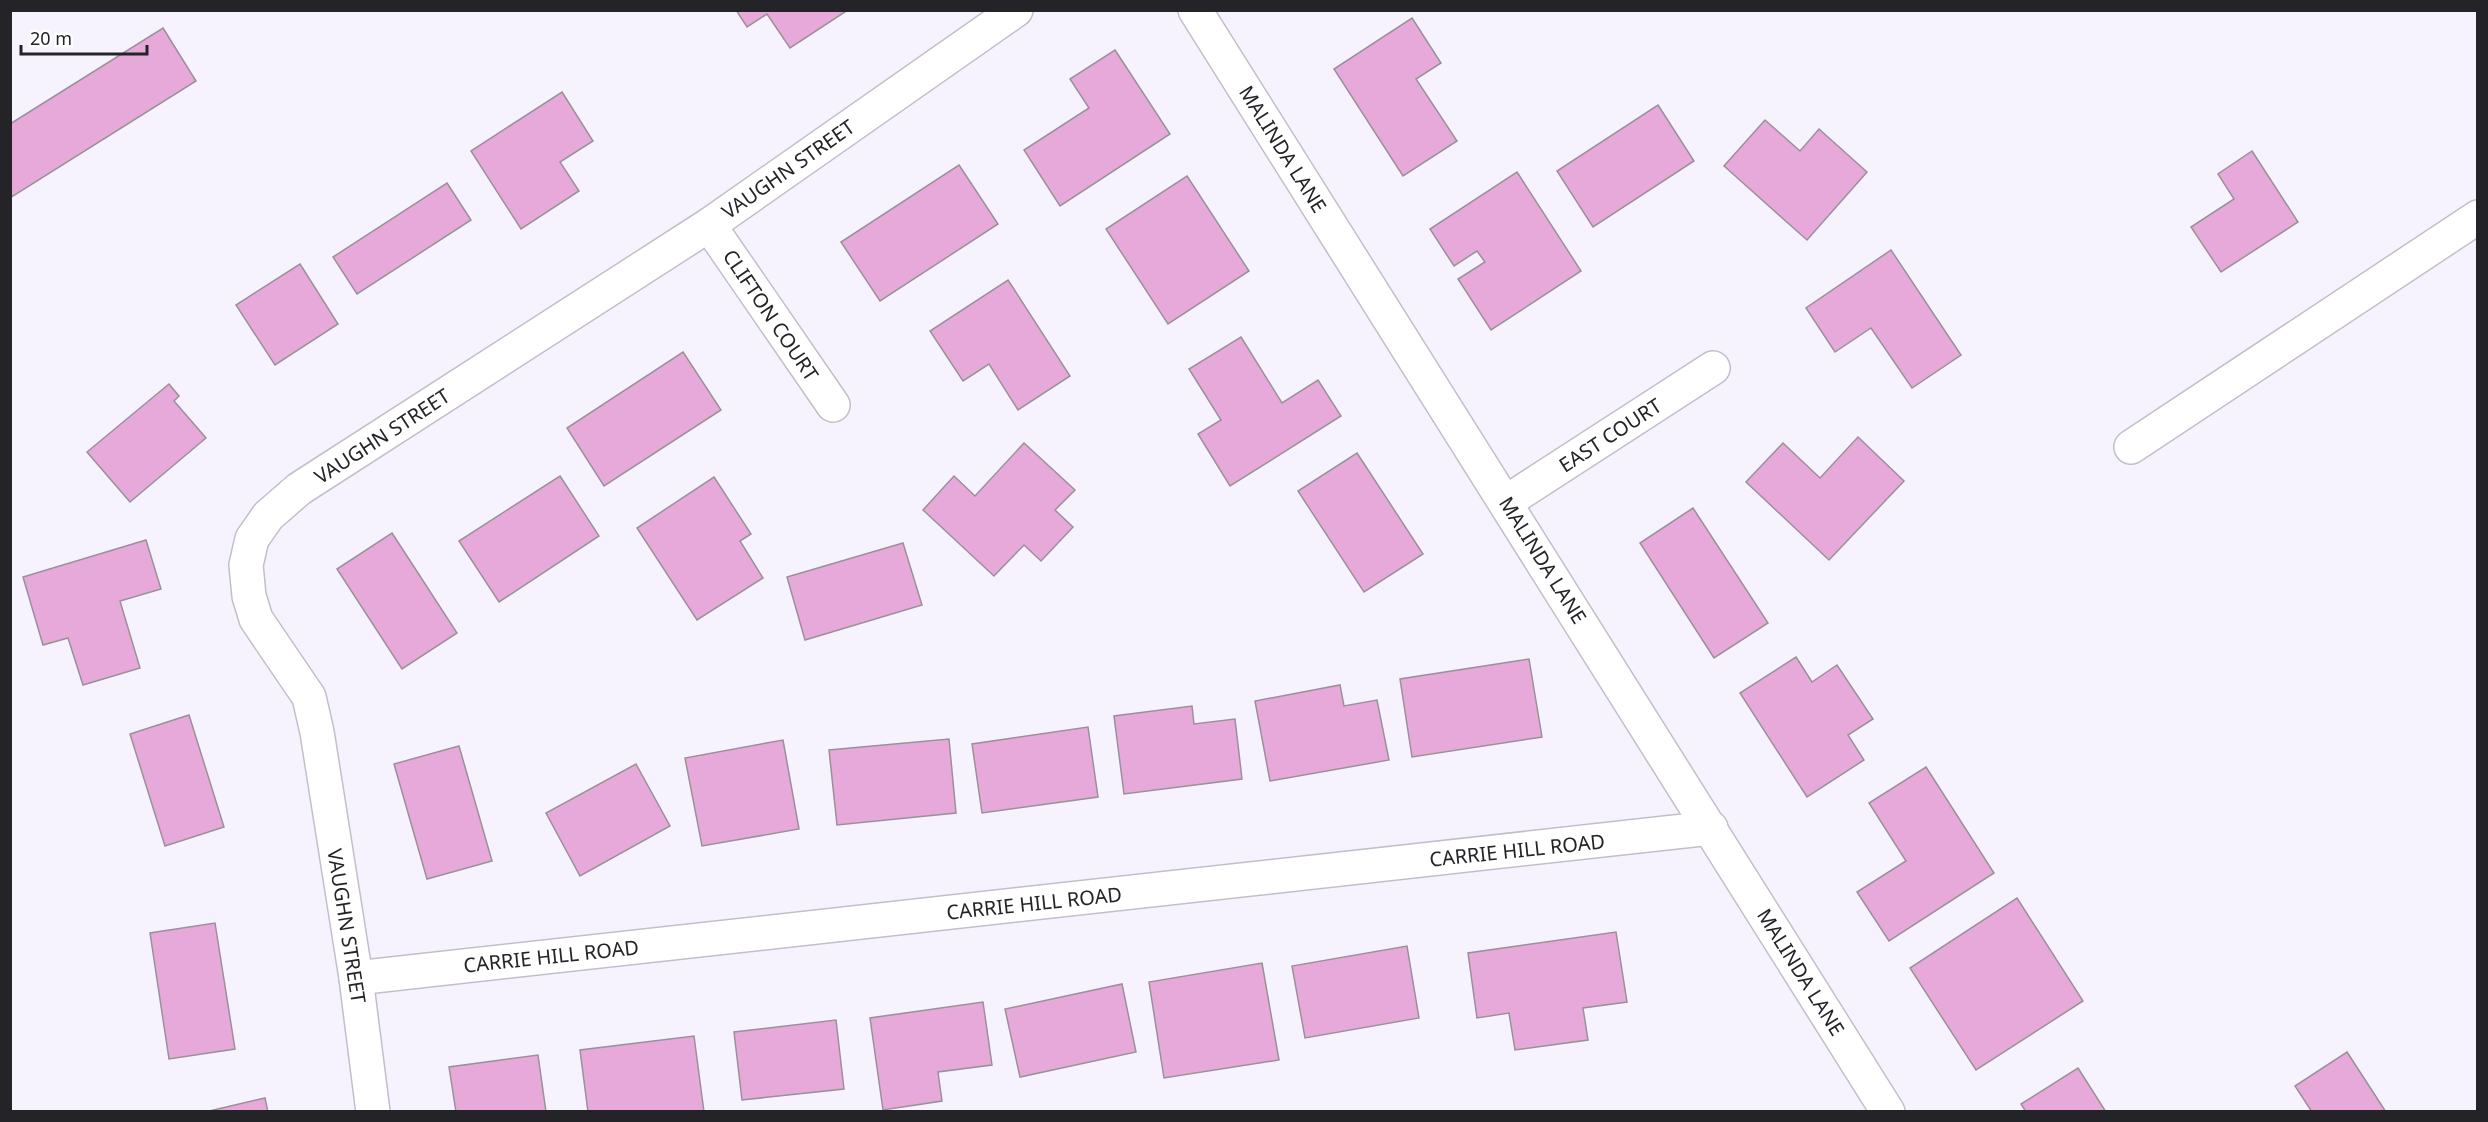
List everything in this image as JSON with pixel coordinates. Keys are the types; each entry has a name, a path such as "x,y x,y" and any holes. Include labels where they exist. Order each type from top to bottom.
{"street":[{"name":"VAUGHN STREET","path":"373,1112 356,978 317,732 309,697 256,619 249,596 246,565 252,539 268,516 299,489 710,225 1016,10"},
{"name":"MALINDA LANE","path":"1195,10 1712,828 1888,1112"},
{"path":"2131,447 2478,217"},
{"name":"CLIFTON COURT","path":"710,225 833,405"},
{"name":"EAST COURT","path":"1506,502 1713,368"},
{"name":"CARRIE HILL ROAD","path":"356,978 1712,828"}],"building":[{"path":"736,10 848,10 790,48 767,14 747,27"},
{"path":"1412,18 1441,63 1416,79 1457,141 1403,176 1334,69"},
{"path":"163,28 196,81 10,198 10,124"},
{"path":"1115,50 1170,134 1060,206 1024,150 1089,108 1070,79"},
{"path":"562,92 593,141 560,162 579,191 521,229 471,151"},
{"path":"1658,105 1694,161 1593,227 1557,171"},
{"path":"1765,120 1800,151 1819,129 1867,172 1807,240 1724,166"},
{"path":"2252,151 2298,222 2221,272 2191,227 2234,199 2218,174"},
{"path":"959,165 998,224 880,301 841,242"},
{"path":"1517,172 1581,271 1491,330 1458,279 1485,262 1477,251 1454,266 1430,229"},
{"path":"1187,176 1249,271 1168,324 1106,229"},
{"path":"447,183 471,220 357,294 333,257"},
{"path":"1891,250 1961,355 1912,388 1871,328 1835,352 1806,308"},
{"path":"300,264 338,324 275,365 236,305"},
{"path":"1008,280 1070,376 1018,410 989,364 963,381 930,331"},
{"path":"1241,337 1282,403 1318,380 1341,416 1230,486 1198,434 1221,420 1189,369"},
{"path":"683,352 721,410 604,486 567,428"},
{"path":"169,384 179,396 174,401 206,438 130,502 87,452"},
{"path":"1858,437 1904,481 1829,560 1746,482 1783,443 1820,478"},
{"path":"1024,443 1075,490 1055,510 1073,527 1041,561 1024,545 994,576 923,510 954,476 975,496"},
{"path":"1357,453 1423,554 1364,592 1298,491"},
{"path":"560,476 599,536 499,602 459,541"},
{"path":"714,477 751,534 740,541 763,578 697,620 637,528"},
{"path":"1693,508 1768,623 1714,658 1640,543"},
{"path":"392,533 457,633 402,669 337,569"},
{"path":"146,540 161,589 120,601 140,668 83,685 68,638 43,645 23,577"},
{"path":"903,543 922,605 805,640 787,577"},
{"path":"1796,657 1812,682 1837,665 1873,719 1848,735 1864,760 1807,797 1740,693"},
{"path":"1529,659 1542,737 1412,757 1400,679"},
{"path":"1340,685 1344,706 1377,700 1389,760 1270,781 1255,701"},
{"path":"1192,706 1194,724 1235,719 1242,779 1124,794 1114,716"},
{"path":"189,715 224,827 165,846 130,734"},
{"path":"1088,727 1098,797 982,813 972,744"},
{"path":"949,739 956,813 837,825 829,750"},
{"path":"783,740 799,829 702,846 685,758"},
{"path":"459,746 492,861 427,879 394,764"},
{"path":"636,764 670,826 580,876 546,813"},
{"path":"1926,767 1994,873 1889,941 1857,892 1906,861 1869,803"},
{"path":"2017,898 2083,1001 1976,1070 1910,968"},
{"path":"215,923 235,1049 169,1059 150,933"},
{"path":"1616,932 1627,1002 1583,1008 1588,1040 1515,1050 1509,1013 1477,1018 1468,953"},
{"path":"1407,946 1419,1018 1305,1038 1292,966"},
{"path":"1262,963 1279,1060 1164,1078 1149,982"},
{"path":"1122,984 1136,1052 1020,1077 1005,1009"},
{"path":"983,1002 992,1065 938,1072 942,1101 883,1110 870,1018"},
{"path":"836,1020 844,1089 742,1100 734,1032"},
{"path":"694,1036 704,1112 588,1112 580,1050"},
{"path":"2347,1052 2386,1112 2312,1112 2295,1086"},
{"path":"538,1055 546,1112 456,1112 449,1067"},
{"path":"2078,1068 2106,1112 2026,1112 2021,1104"},
{"path":"265,1098 268,1112 205,1112"}]}
